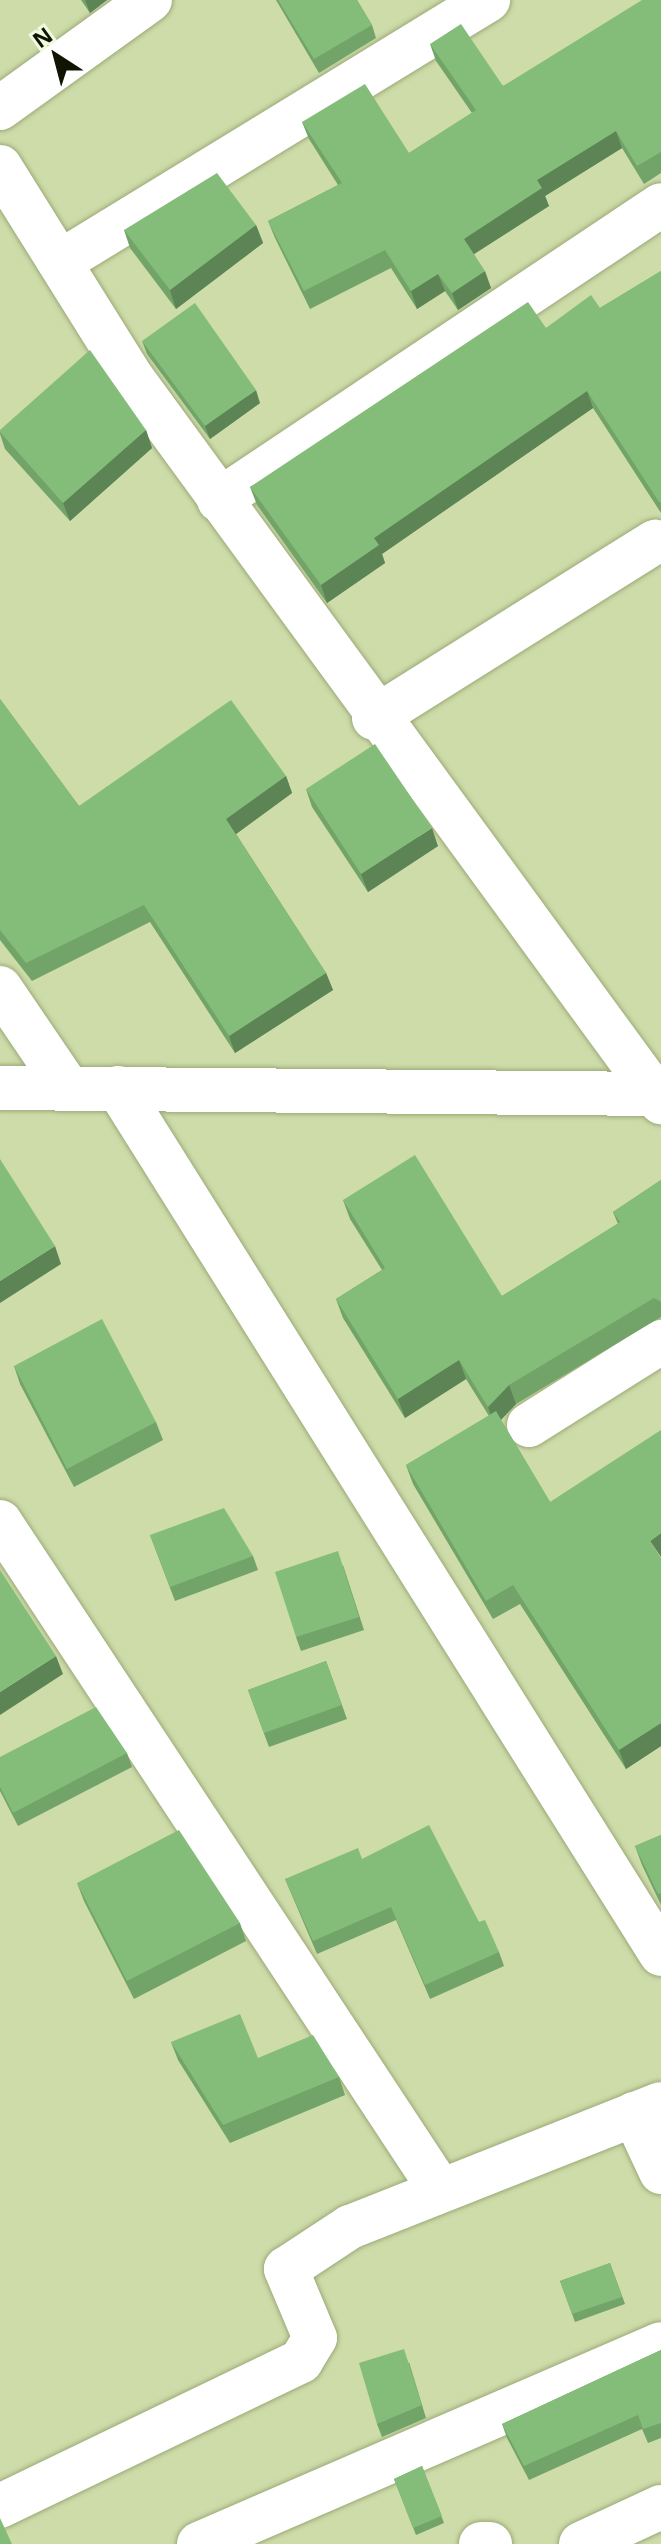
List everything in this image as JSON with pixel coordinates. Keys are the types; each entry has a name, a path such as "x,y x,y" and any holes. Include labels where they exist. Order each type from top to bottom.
{"street":[{"path":"0,108 150,0"},
{"path":"60,262 488,0"},
{"path":"0,167 219,500 374,718 659,1097"},
{"path":"219,500 661,205"},
{"path":"374,718 655,542"},
{"path":"0,988 68,1088"},
{"path":"0,1088 659,1097"},
{"path":"118,1088 661,1954"},
{"path":"529,1425 661,1342"},
{"path":"0,1522 439,2188"},
{"path":"0,2506 279,2378 315,2338 286,2269 350,2227 439,2188 648,2109 661,2172"},
{"path":"199,2544 661,2344"},
{"path":"581,2544 661,2507"},
{"path":"481,2544 490,2544"}],"building":[{"path":"278,0 357,0 372,25 314,59"},
{"path":"642,0 661,0 661,152 637,166 616,131 537,180 542,188 464,239 485,271 452,293 438,274 411,291 385,250 304,291 268,221 342,183 302,122 365,84 409,153 476,110 430,44 461,24 503,86"},
{"path":"217,173 256,225 170,290 124,230"},
{"path":"661,271 661,502 587,391 374,538 379,545 321,585 250,487 528,302 546,328 591,295 600,308"},
{"path":"195,303 256,390 205,426 142,341"},
{"path":"90,350 146,430 63,503 0,430"},
{"path":"0,699 79,806 231,700 286,776 226,819 326,973 229,1036 144,905 26,963 0,930"},
{"path":"375,744 432,828 361,874 306,789"},
{"path":"415,1155 502,1296 620,1222 613,1212 661,1180 661,1302 654,1298 509,1385 488,1407 459,1360 398,1399 336,1299 385,1268 343,1200"},
{"path":"0,1159 55,1246 0,1281"},
{"path":"102,1319 156,1422 67,1469 14,1366"},
{"path":"496,1411 550,1502 661,1430 661,1533 650,1541 661,1558 661,1723 619,1750 513,1585 486,1601 406,1465"},
{"path":"224,1508 253,1556 170,1587 150,1535"},
{"path":"338,1551 359,1617 296,1637 275,1572"},
{"path":"0,1570 56,1656 0,1692"},
{"path":"326,1661 342,1705 264,1733 248,1690"},
{"path":"96,1707 127,1753 13,1813 0,1787 0,1757"},
{"path":"429,1825 479,1922 485,1920 499,1952 425,1985 391,1907 313,1941 285,1879 358,1848 362,1859"},
{"path":"179,1830 240,1923 127,1981 77,1883"},
{"path":"661,1835 661,1893 658,1894 635,1846"},
{"path":"240,2014 258,2058 313,2035 339,2077 223,2125 171,2042"},
{"path":"610,2263 622,2297 572,2314 560,2281"},
{"path":"404,2349 422,2405 377,2424 359,2363"},
{"path":"661,2350 661,2423 643,2429 638,2415 524,2466 502,2424"},
{"path":"422,2466 442,2516 413,2528 394,2479"},
{"path":"0,2518 12,2544 0,2544"}]}
